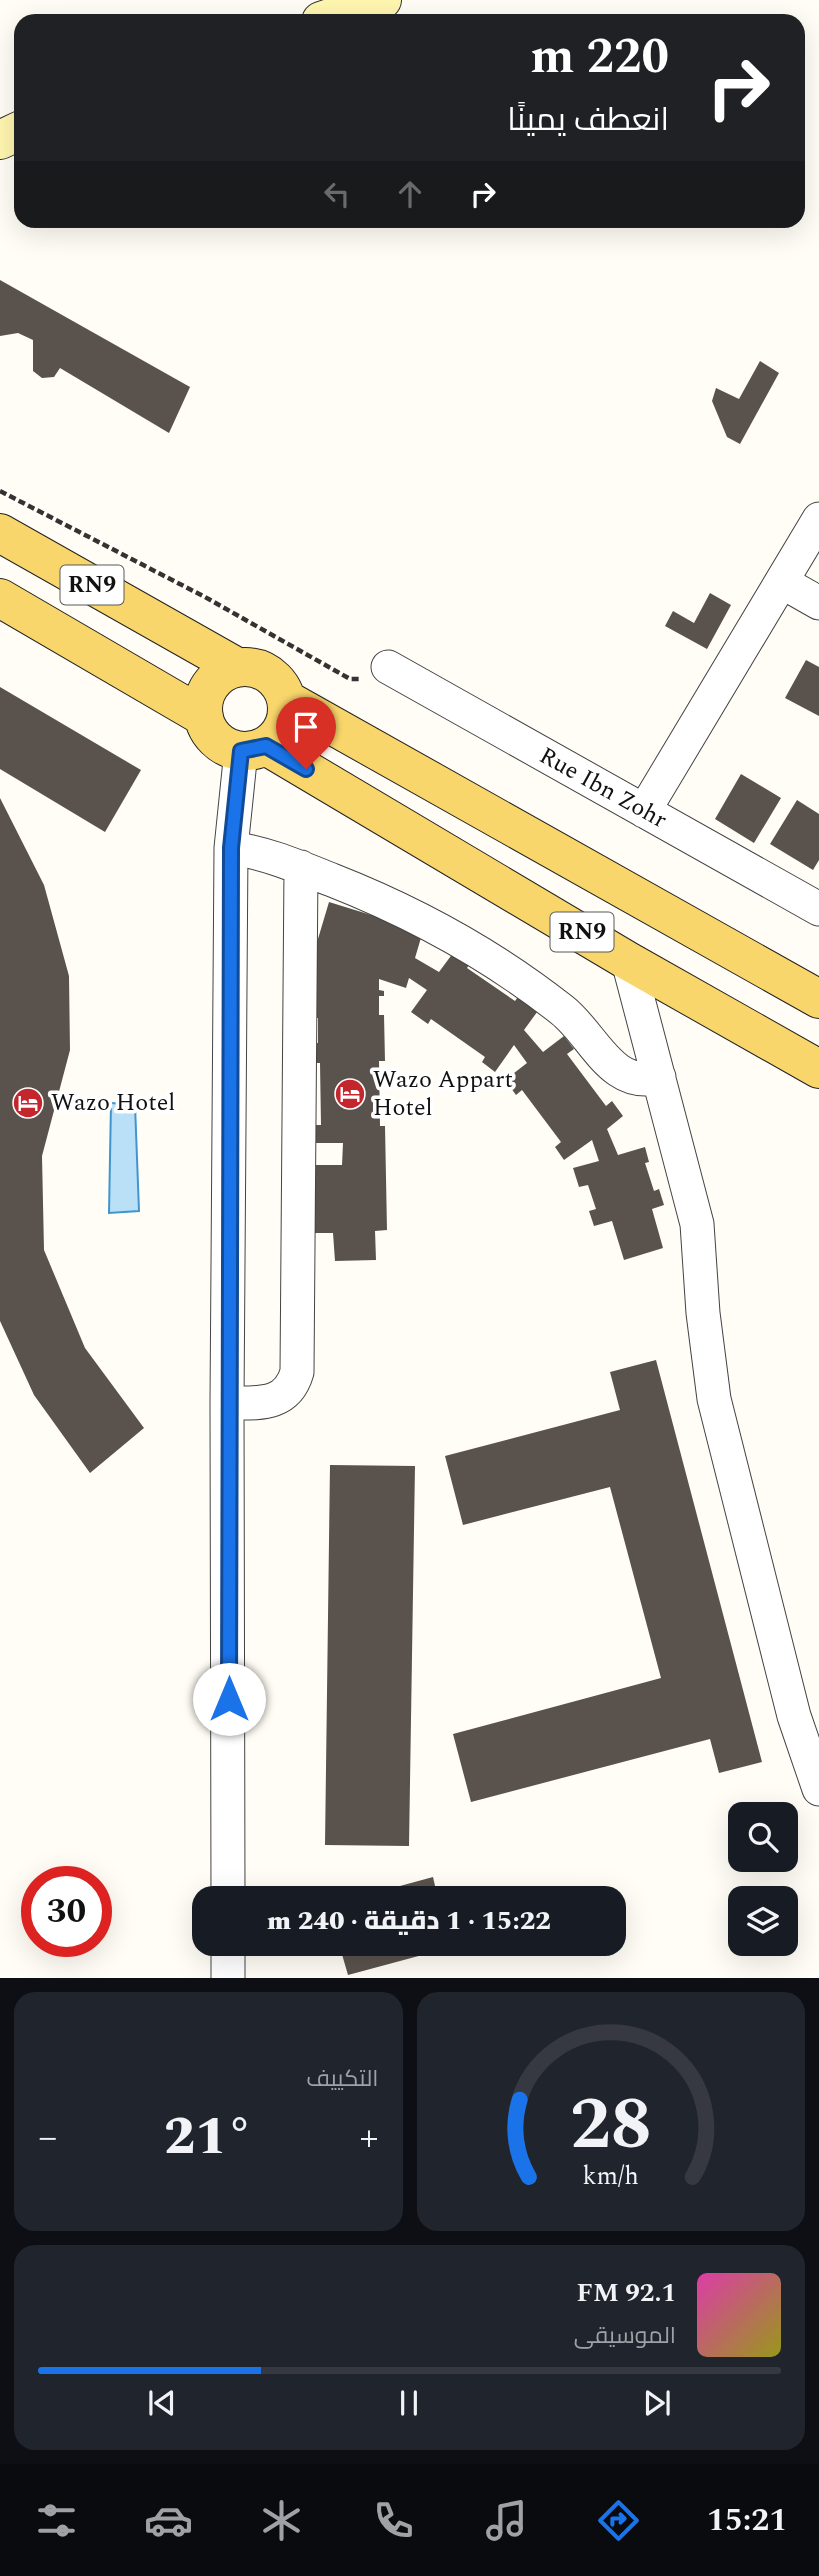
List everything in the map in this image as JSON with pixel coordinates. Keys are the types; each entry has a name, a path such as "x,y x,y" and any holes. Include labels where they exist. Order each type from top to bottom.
{"main road":[{"name":"RN9","path":"0,533 237,667 263,670 274,678 287,700 819,999"},
{"name":"RN9","path":"0,598 204,717 217,740 253,748 819,1069"},
{"path":"204,717 207,691 214,680 237,667"},
{"path":"253,748 284,726 287,700"}],"street":[{"path":"341,14 382,0"},
{"path":"644,811 819,519"},
{"path":"782,582 819,603"},
{"name":"Rue Ibn Zohr","path":"388,667 819,909"},
{"path":"229,1886 227,1404 231,848 253,748"},
{"path":"231,848 255,851 301,867 401,908 474,947 531,985 576,1020 617,1071 637,1080 659,1077"},
{"path":"227,1404 268,1403 278,1399 294,1383 297,1372 301,867"},
{"path":"628,961 697,1224 703,1313 714,1399 794,1716 819,1789"},
{"path":"228,1956 228,1978"}],"path":[{"path":"0,491 205,597 350,679 367,678 388,667"}],"water":[{"path":"111,1103 135,1105 139,1211 109,1213"}],"building":[{"path":"0,280 190,387 169,433 60,368 54,377 42,378 33,371 33,340 18,333 0,336"},
{"path":"760,361 779,373 740,444 727,437 712,401 716,388 739,399"},
{"path":"710,593 731,605 707,649 665,626 673,611 694,623"},
{"path":"806,660 819,667 819,716 785,698"},
{"path":"0,687 141,770 105,832 0,769"},
{"path":"741,774 781,798 754,843 715,819"},
{"name":"Wazo Hotel","path":"0,798 44,885 69,976 70,1050 42,1156 44,1250 85,1348 144,1428 90,1473 34,1395 0,1321"},
{"path":"797,800 819,814 819,860 813,870 770,844"},
{"path":"329,902 423,931 415,958 439,972 456,949 472,960 467,968 515,1001 520,994 540,1008 524,1030 543,1052 564,1036 574,1049 567,1054 606,1106 612,1101 623,1116 607,1129 618,1155 645,1147 649,1162 645,1163 654,1191 659,1189 664,1205 652,1209 663,1248 624,1260 612,1221 594,1226 589,1211 596,1209 588,1185 579,1187 573,1168 599,1161 592,1140 564,1160 555,1147 561,1142 522,1090 516,1095 505,1080 527,1063 514,1045 495,1072 482,1062 485,1057 431,1019 428,1024 411,1012 427,990 409,978 406,988 379,979 379,990 384,991 384,996 379,996 379,1015 384,1015 385,1061 379,1061 380,1126 385,1126 387,1230 375,1231 376,1260 335,1261 333,1233 314,1233 314,1165 342,1165 343,1143 313,1143 314,1125 321,1125 320,1063 313,1063 313,1043 318,1043 318,1018 312,1018 312,959"},
{"path":"656,1360 762,1762 719,1773 710,1739 471,1802 453,1734 661,1678 610,1487 463,1525 445,1456 620,1410 610,1372"},
{"path":"330,1465 415,1466 409,1846 325,1845"},
{"path":"433,1877 435,1886 400,1886"},
{"path":"342,1956 419,1956 348,1975"}],"place":[{"name":"Wazo Appart Hotel","path":"350,1094"},
{"name":"Wazo Hotel","path":"28,1103"}],"route":[{"path":"229,1699 227,1404 231,848 241,751 266,746 306,769"}]}
